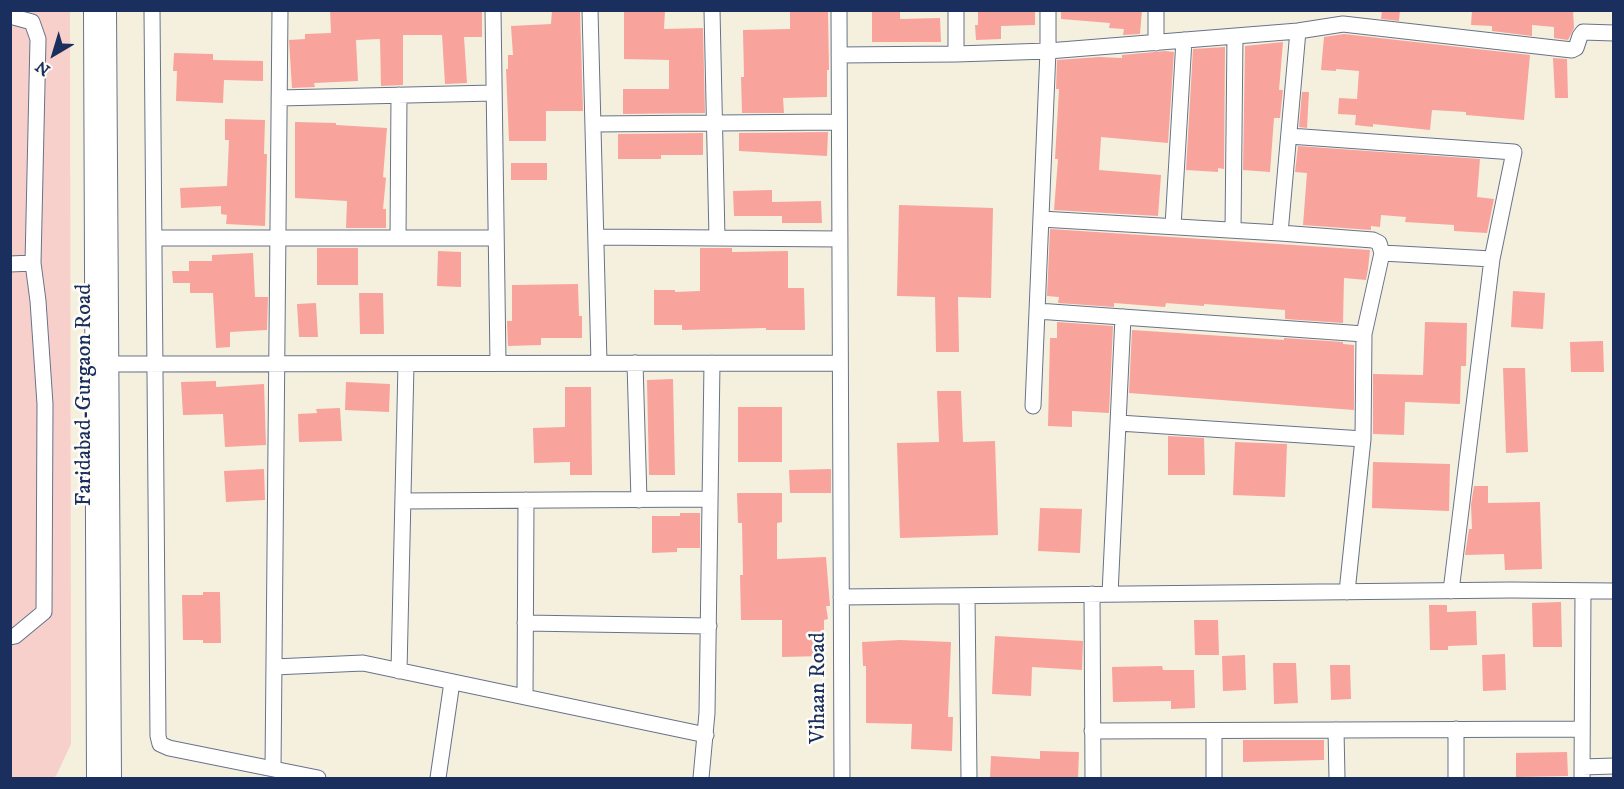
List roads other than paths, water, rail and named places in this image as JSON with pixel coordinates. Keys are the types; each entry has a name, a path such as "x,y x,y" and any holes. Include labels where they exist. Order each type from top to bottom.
{"main road":[{"name":"Faridabad-Gurgaon Road","path":"93,10 101,364 104,777"},
{"name":"Faridabad-Gurgaon Road","path":"101,364 107,10"}],"street":[{"path":"152,10 158,736 160,744 169,748 318,778"},
{"path":"273,769 280,10"},
{"path":"493,10 498,363"},
{"path":"590,10 599,363"},
{"path":"712,10 717,238"},
{"name":"Vihaan Road","path":"839,10 842,778"},
{"path":"956,10 956,54"},
{"path":"1033,406 1048,10"},
{"path":"1156,10 1156,43"},
{"path":"10,16 32,22 38,39 33,263 45,404 44,612 15,636 10,637"},
{"path":"839,55 1048,51 1298,31 1343,24 1572,50 1576,48 1583,32 1614,33"},
{"path":"1280,233 1298,31"},
{"path":"1233,230 1235,36"},
{"path":"1173,226 1184,40"},
{"path":"279,98 494,93"},
{"path":"398,238 399,95"},
{"path":"593,124 840,122"},
{"path":"1289,135 1514,152 1492,259 1450,591"},
{"path":"1041,219 1280,233 1373,240 1380,243 1382,253 1364,334 1363,439 1347,592"},
{"path":"596,237 840,239"},
{"path":"154,238 496,238"},
{"path":"1382,253 1492,259"},
{"path":"10,264 33,263"},
{"path":"1037,311 1364,334"},
{"path":"1110,594 1123,317"},
{"path":"635,363 639,500"},
{"path":"701,778 708,713 712,363"},
{"path":"101,364 840,363"},
{"path":"399,671 406,364"},
{"path":"1119,423 1363,439"},
{"path":"403,501 710,499"},
{"path":"525,697 526,501"},
{"path":"1583,591 1582,772 1614,766"},
{"path":"841,597 1614,591"},
{"path":"1092,594 1093,778"},
{"path":"967,596 969,778"},
{"path":"525,623 709,626"},
{"path":"274,667 363,663 706,735"},
{"path":"438,778 452,682"},
{"path":"1456,729 1456,778"},
{"path":"1092,731 1582,729"},
{"path":"1336,730 1337,778"},
{"path":"1214,731 1214,778"}]}
